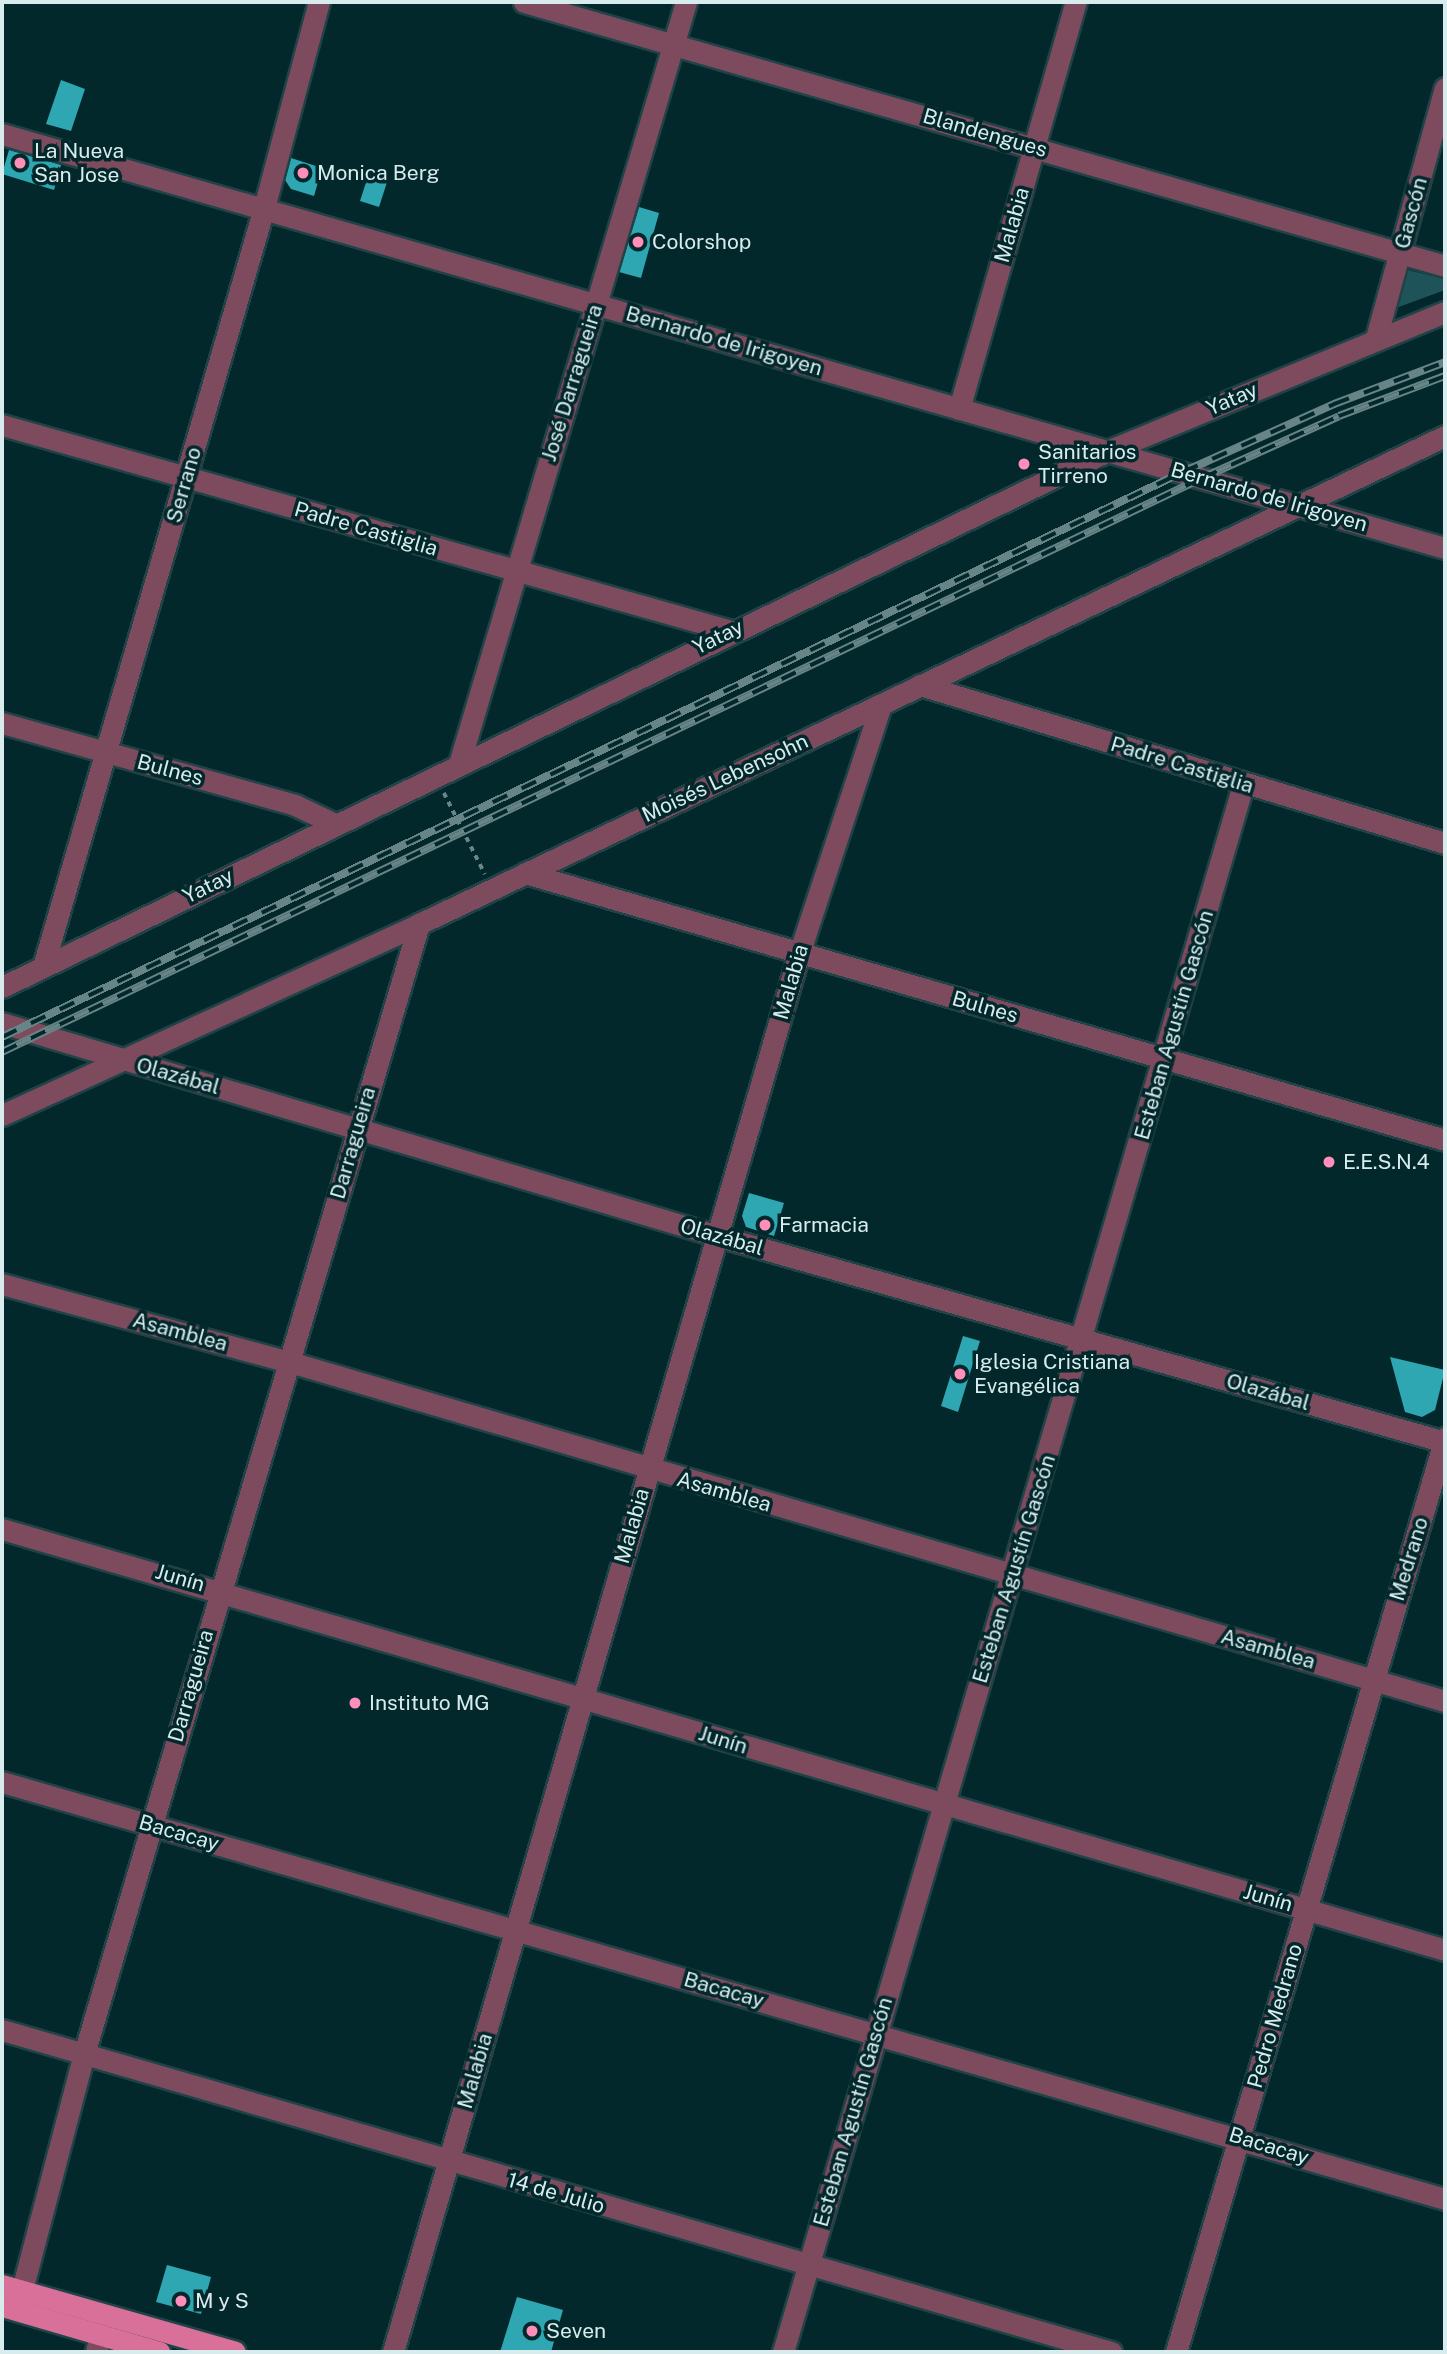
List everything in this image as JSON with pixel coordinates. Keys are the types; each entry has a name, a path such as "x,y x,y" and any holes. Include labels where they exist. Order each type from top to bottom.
{"main road":[{"path":"12,2288 236,2352"},
{"path":"2,2306 98,2344 159,2352"}],"street":[{"name":"Serrano","path":"43,967 264,208 319,2"},
{"name":"Blandengues","path":"524,2 1445,266"},
{"name":"José Darragueira","path":"459,764 686,2"},
{"name":"Malabia","path":"959,409 1076,2"},
{"name":"Gascón","path":"1377,338 1445,88"},
{"name":"Bernardo de Irigoyen","path":"2,134 1296,503 1445,548"},
{"name":"Yatay","path":"2,987 731,631 1110,450 1445,312"},
{"name":"Padre Castiglia","path":"2,425 731,631"},
{"name":"Moisés Lebensohn","path":"2,1115 117,1059 493,889 1296,503 1445,436"},
{"name":"Padre Castiglia","path":"920,685 1243,785 1445,843"},
{"name":"Malabia","path":"393,2352 799,954 881,704"},
{"name":"Bulnes","path":"2,723 295,805 335,824"},
{"name":"Esteban Agustín Gascón","path":"783,2352 1243,785"},
{"name":"Bulnes","path":"525,873 1445,1140"},
{"name":"Darragueira","path":"12,2288 419,923"},
{"name":"Olazábal","path":"2,1023 718,1236 1445,1440"},
{"name":"Asamblea","path":"2,1284 290,1362 648,1470 1445,1700"},
{"name":"Medrano","path":"1372,1680 1445,1440"},
{"name":"Junín","path":"2,1529 219,1589 944,1805 1445,1950"},
{"name":"Pedro Medrano","path":"1176,2352 1241,2137 1372,1680"},
{"name":"Bacacay","path":"2,1782 1241,2137 1445,2199"},
{"name":"14 de Julio","path":"2,2030 448,2162 1111,2352"}],"path":[{"path":"435,776 493,889"}],"shaded area":[{"path":"1408,270 1445,279 1445,290 1396,308"}],"building":[{"path":"61,80 85,89 71,131 46,124"},
{"path":"9,150 61,165 54,190 2,174"},
{"name":"Monica Berg","path":"291,158 322,168 314,196 291,189 285,180"},
{"path":"370,170 389,176 379,207 360,201"},
{"name":"Colorshop","path":"639,207 659,213 641,278 619,272"},
{"path":"749,1193 784,1203 774,1236 746,1227 742,1216"},
{"name":"Iglesia Cristiana Evangélica","path":"963,1336 980,1341 958,1412 941,1406"},
{"path":"1390,1357 1445,1370 1435,1410 1422,1417 1405,1412"},
{"path":"167,2265 211,2277 201,2314 156,2302"},
{"name":"Seven","path":"517,2297 563,2310 551,2352 500,2352"}],"railway":[{"path":"2,1037 1183,472 1334,404 1445,362"},
{"path":"2,1052 1202,478 1339,416 1445,376"}],"place":[{"name":"La Nueva San Jose","path":"20,163"},
{"name":"Monica Berg","path":"303,173"},
{"name":"Colorshop","path":"638,242"},
{"name":"Sanitarios Tirreno","path":"1024,464"},
{"name":"E.E.S.N.4","path":"1329,1162"},
{"name":"Farmacia","path":"765,1225"},
{"name":"Iglesia Cristiana Evangélica","path":"960,1374"},
{"name":"Instituto MG","path":"355,1703"},
{"name":"M y S","path":"181,2301"},
{"name":"Seven","path":"532,2331"}]}
